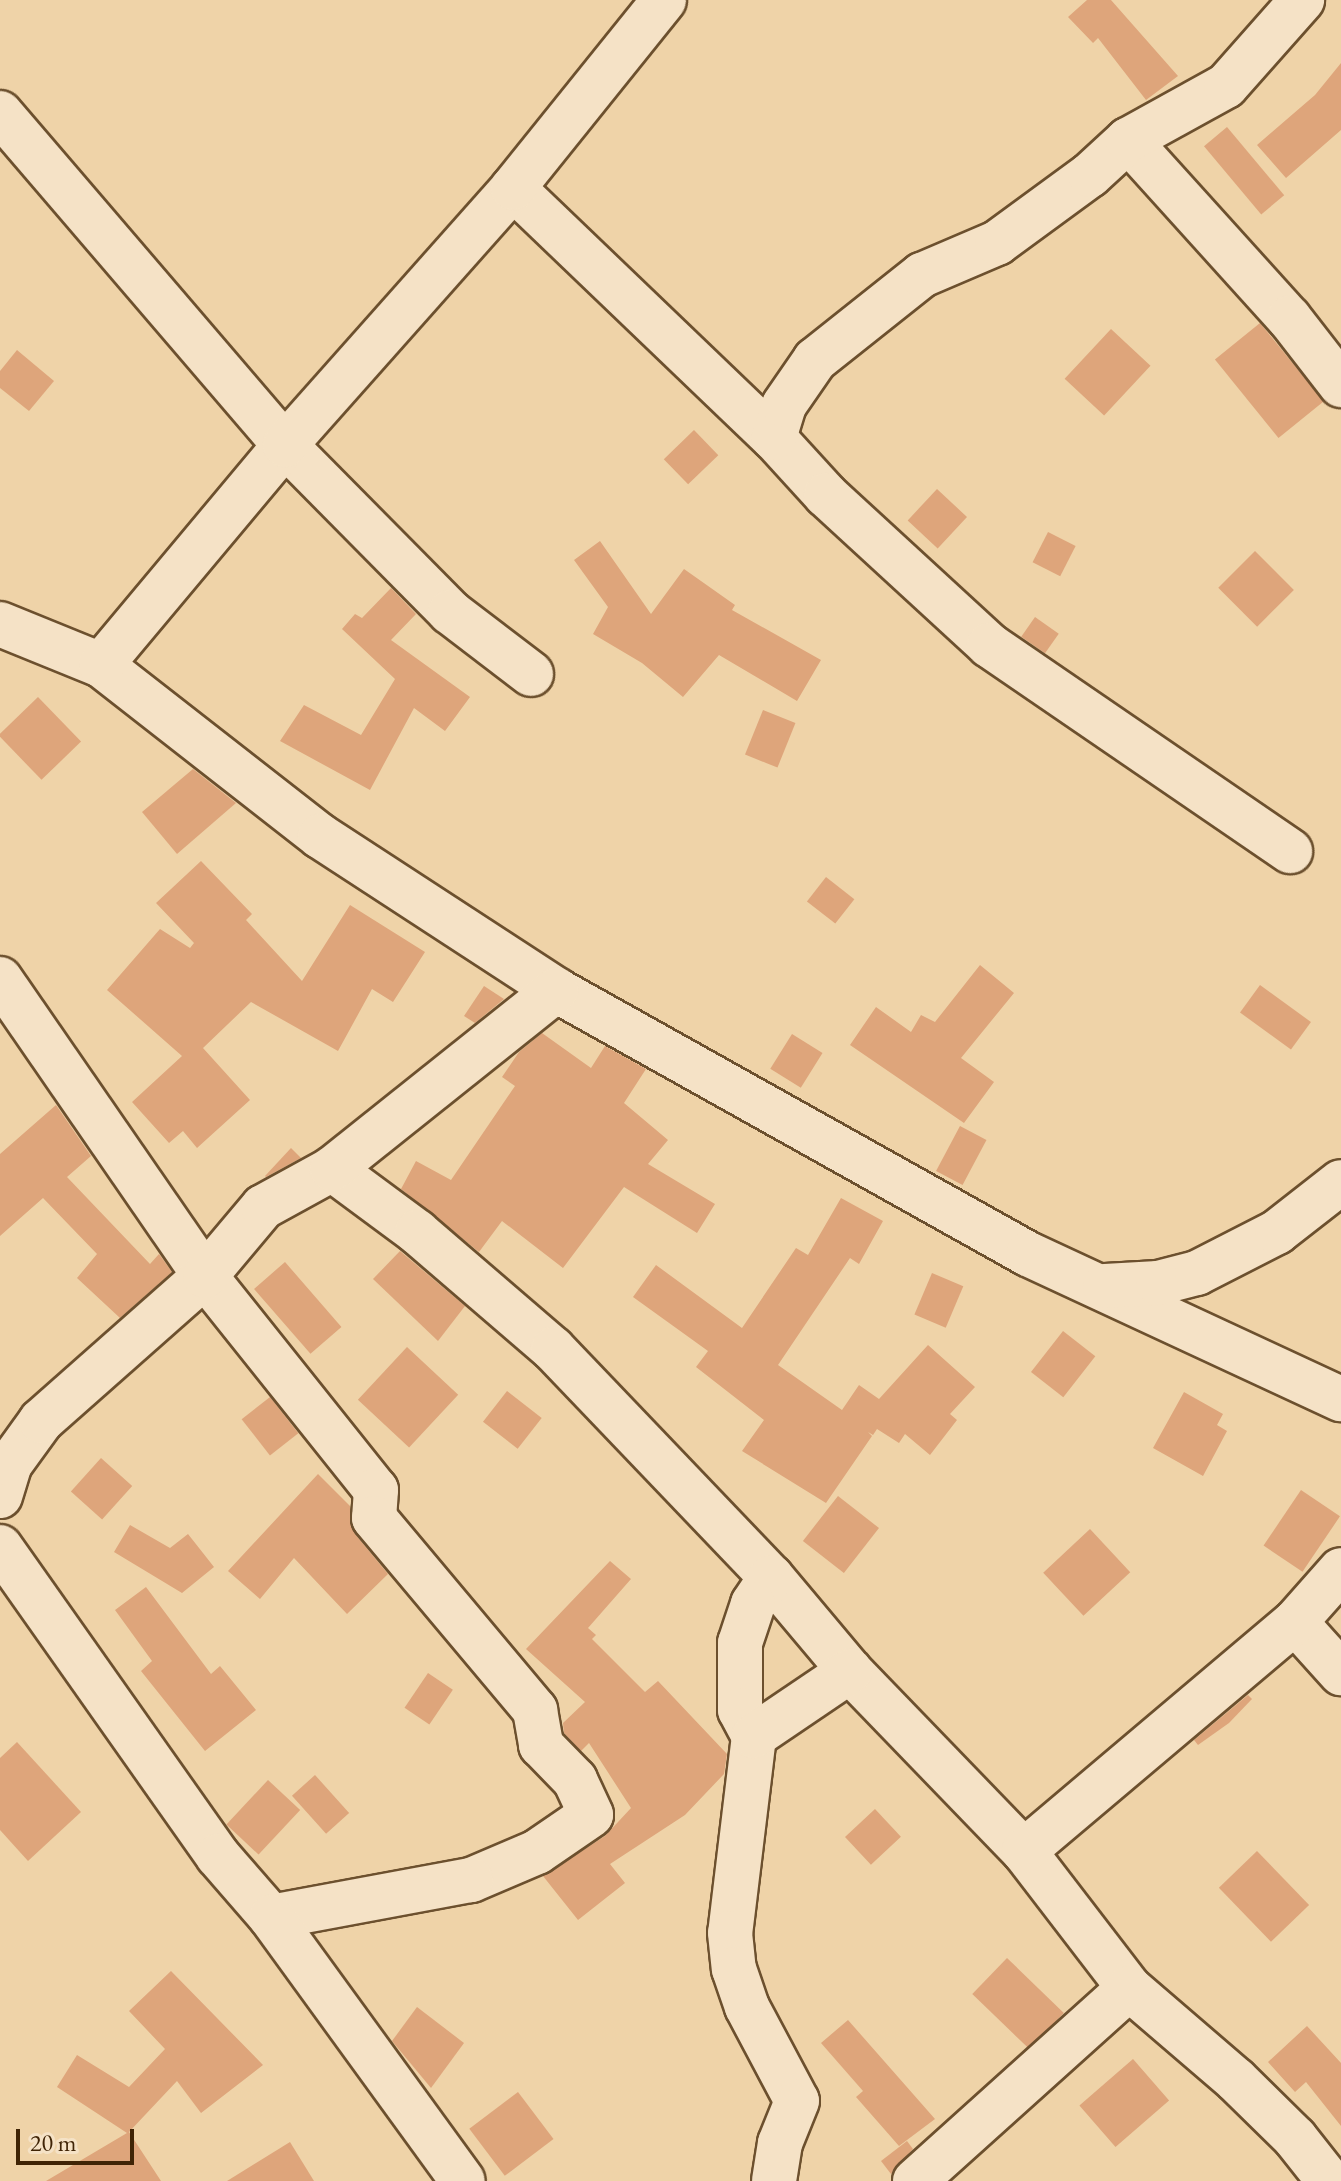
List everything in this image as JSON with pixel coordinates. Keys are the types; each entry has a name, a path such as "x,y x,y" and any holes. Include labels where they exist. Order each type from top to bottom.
{"street":[{"path":"101,665 285,445 513,188 664,0"},
{"path":"774,438 784,405 815,360 922,275 997,243 1030,222 1128,140 1226,86 1302,0"},
{"path":"0,113 285,445 450,612 531,674"},
{"path":"1128,140 1289,318 1341,385"},
{"path":"513,188 774,438 826,495 989,645 1290,851"},
{"path":"0,624 101,665 320,836 556,990 1028,1254 1341,1399"},
{"path":"0,979 205,1276 376,1490 374,1518 535,1710 541,1745 575,1780 591,1815 537,1852 471,1880 271,1917"},
{"path":"0,1496 10,1464 41,1421 205,1276 239,1228 263,1207 332,1169 556,990"},
{"path":"332,1169 417,1232 553,1349 771,1577 850,1671 1024,1851 1129,1988 1236,2080 1295,2138 1329,2181"},
{"path":"1098,1286 1158,1283 1197,1273 1277,1232 1341,1182"},
{"path":"0,1547 218,1856 271,1917 463,2181"},
{"path":"1024,1851 1295,1622 1341,1570"},
{"path":"771,1577 753,1604 740,1643 740,1710 754,1736 730,1933 734,1969 747,2007 797,2101 780,2143 774,2181"},
{"path":"1295,1622 1341,1673"},
{"path":"754,1736 850,1671"},
{"path":"915,2181 1129,1988"}],"building":[{"path":"1087,0 1111,0 1178,76 1146,100 1098,38 1093,43 1068,17"},
{"path":"1341,63 1341,130 1286,178 1257,145 1315,95"},
{"path":"1227,127 1284,195 1261,214 1204,146"},
{"path":"1260,323 1324,401 1278,438 1215,360"},
{"path":"1111,329 1150,366 1104,416 1065,379"},
{"path":"17,350 54,381 29,411 0,388 0,371"},
{"path":"694,430 718,455 688,484 664,459"},
{"path":"937,489 967,517 938,548 908,520"},
{"path":"1048,532 1076,546 1060,576 1033,562"},
{"path":"600,541 651,614 684,569 735,605 732,610 821,660 797,701 719,655 683,697 642,663 593,634 608,607 574,560"},
{"path":"1255,551 1294,590 1257,627 1218,588"},
{"path":"391,588 416,614 391,640 470,697 445,731 414,708 370,790 280,741 304,705 361,735 395,679 342,629 355,614 362,618"},
{"path":"1035,617 1059,634 1045,653 1021,637"},
{"path":"38,697 81,742 42,780 0,737"},
{"path":"763,710 795,723 777,768 745,755"},
{"path":"193,769 236,803 177,854 142,812"},
{"path":"201,861 252,914 246,920 302,981 350,905 425,952 393,1002 372,989 338,1051 251,1002 203,1048 250,1100 197,1148 183,1131 169,1143 132,1102 182,1056 107,990 160,929 190,948 194,943 156,903"},
{"path":"826,877 854,899 835,924 807,901"},
{"path":"980,965 1014,993 961,1058 994,1082 964,1123 850,1045 876,1007 911,1032 921,1015 935,1022"},
{"path":"1260,985 1311,1022 1291,1050 1240,1013"},
{"path":"484,986 504,999 475,1023 464,1016"},
{"path":"542,1033 591,1068 605,1046 646,1069 624,1103 668,1140 648,1164 715,1204 697,1233 624,1187 563,1268 502,1221 479,1252 401,1189 416,1161 451,1180 515,1086 502,1077 519,1052"},
{"path":"792,1034 823,1053 801,1088 770,1069"},
{"path":"56,1105 91,1156 67,1177 150,1264 159,1254 172,1272 120,1318 77,1278 97,1254 43,1198 0,1236 0,1154"},
{"path":"960,1126 986,1140 963,1185 936,1171"},
{"path":"291,1148 301,1158 266,1177 265,1176"},
{"path":"841,1198 883,1221 859,1264 850,1258 778,1365 842,1410 859,1385 879,1399 928,1345 975,1387 950,1414 957,1420 930,1455 905,1434 899,1443 877,1429 873,1435 868,1432 872,1436 826,1503 742,1451 764,1420 696,1367 708,1351 633,1297 656,1265 742,1328 796,1248 808,1255"},
{"path":"400,1251 465,1306 438,1341 373,1279"},
{"path":"285,1262 341,1327 310,1354 254,1289"},
{"path":"932,1273 963,1286 946,1328 914,1314"},
{"path":"1063,1331 1095,1356 1063,1397 1031,1372"},
{"path":"407,1347 458,1395 409,1447 358,1400"},
{"path":"507,1391 542,1418 518,1449 483,1422"},
{"path":"1184,1392 1223,1414 1217,1425 1227,1431 1203,1476 1153,1448"},
{"path":"270,1397 298,1433 270,1455 242,1419"},
{"path":"101,1458 132,1486 102,1520 71,1491"},
{"path":"318,1474 350,1506 355,1534 388,1574 347,1614 294,1558 260,1599 228,1571"},
{"path":"1301,1490 1340,1516 1302,1572 1264,1546"},
{"path":"838,1496 879,1528 844,1573 803,1541"},
{"path":"130,1525 170,1548 188,1534 214,1567 182,1593 114,1552"},
{"path":"1090,1529 1130,1572 1083,1616 1043,1573"},
{"path":"610,1561 631,1579 588,1628 596,1635 592,1639 645,1692 658,1681 727,1754 724,1774 685,1815 610,1864 625,1883 578,1920 543,1876 605,1836 631,1808 589,1743 581,1751 564,1733 563,1723 585,1702 526,1649"},
{"path":"146,1587 211,1674 220,1666 256,1710 205,1751 141,1671 152,1661 115,1610"},
{"path":"428,1673 453,1690 429,1725 405,1708"},
{"path":"1248,1695 1252,1699 1229,1723 1198,1745 1194,1740"},
{"path":"17,1742 81,1812 28,1861 0,1830 0,1758"},
{"path":"315,1775 349,1813 326,1834 292,1796"},
{"path":"268,1780 300,1810 259,1855 226,1825"},
{"path":"875,1809 901,1837 871,1865 845,1837"},
{"path":"1257,1851 1309,1905 1271,1942 1219,1888"},
{"path":"1007,1958 1064,2013 1029,2049 972,1994"},
{"path":"171,1971 263,2065 201,2113 177,2081 129,2132 161,2181 46,2181 127,2133 57,2087 77,2055 129,2087 165,2049 129,2011"},
{"path":"417,2007 464,2043 431,2088 392,2041"},
{"path":"848,2020 935,2119 899,2146 856,2097 863,2091 821,2043"},
{"path":"1307,2026 1341,2063 1341,2126 1306,2082 1295,2092 1268,2062"},
{"path":"1133,2059 1169,2101 1115,2147 1079,2106"},
{"path":"518,2092 554,2139 505,2176 469,2129"},
{"path":"907,2141 913,2149 891,2174 881,2161"},
{"path":"290,2142 314,2181 227,2181"}]}
